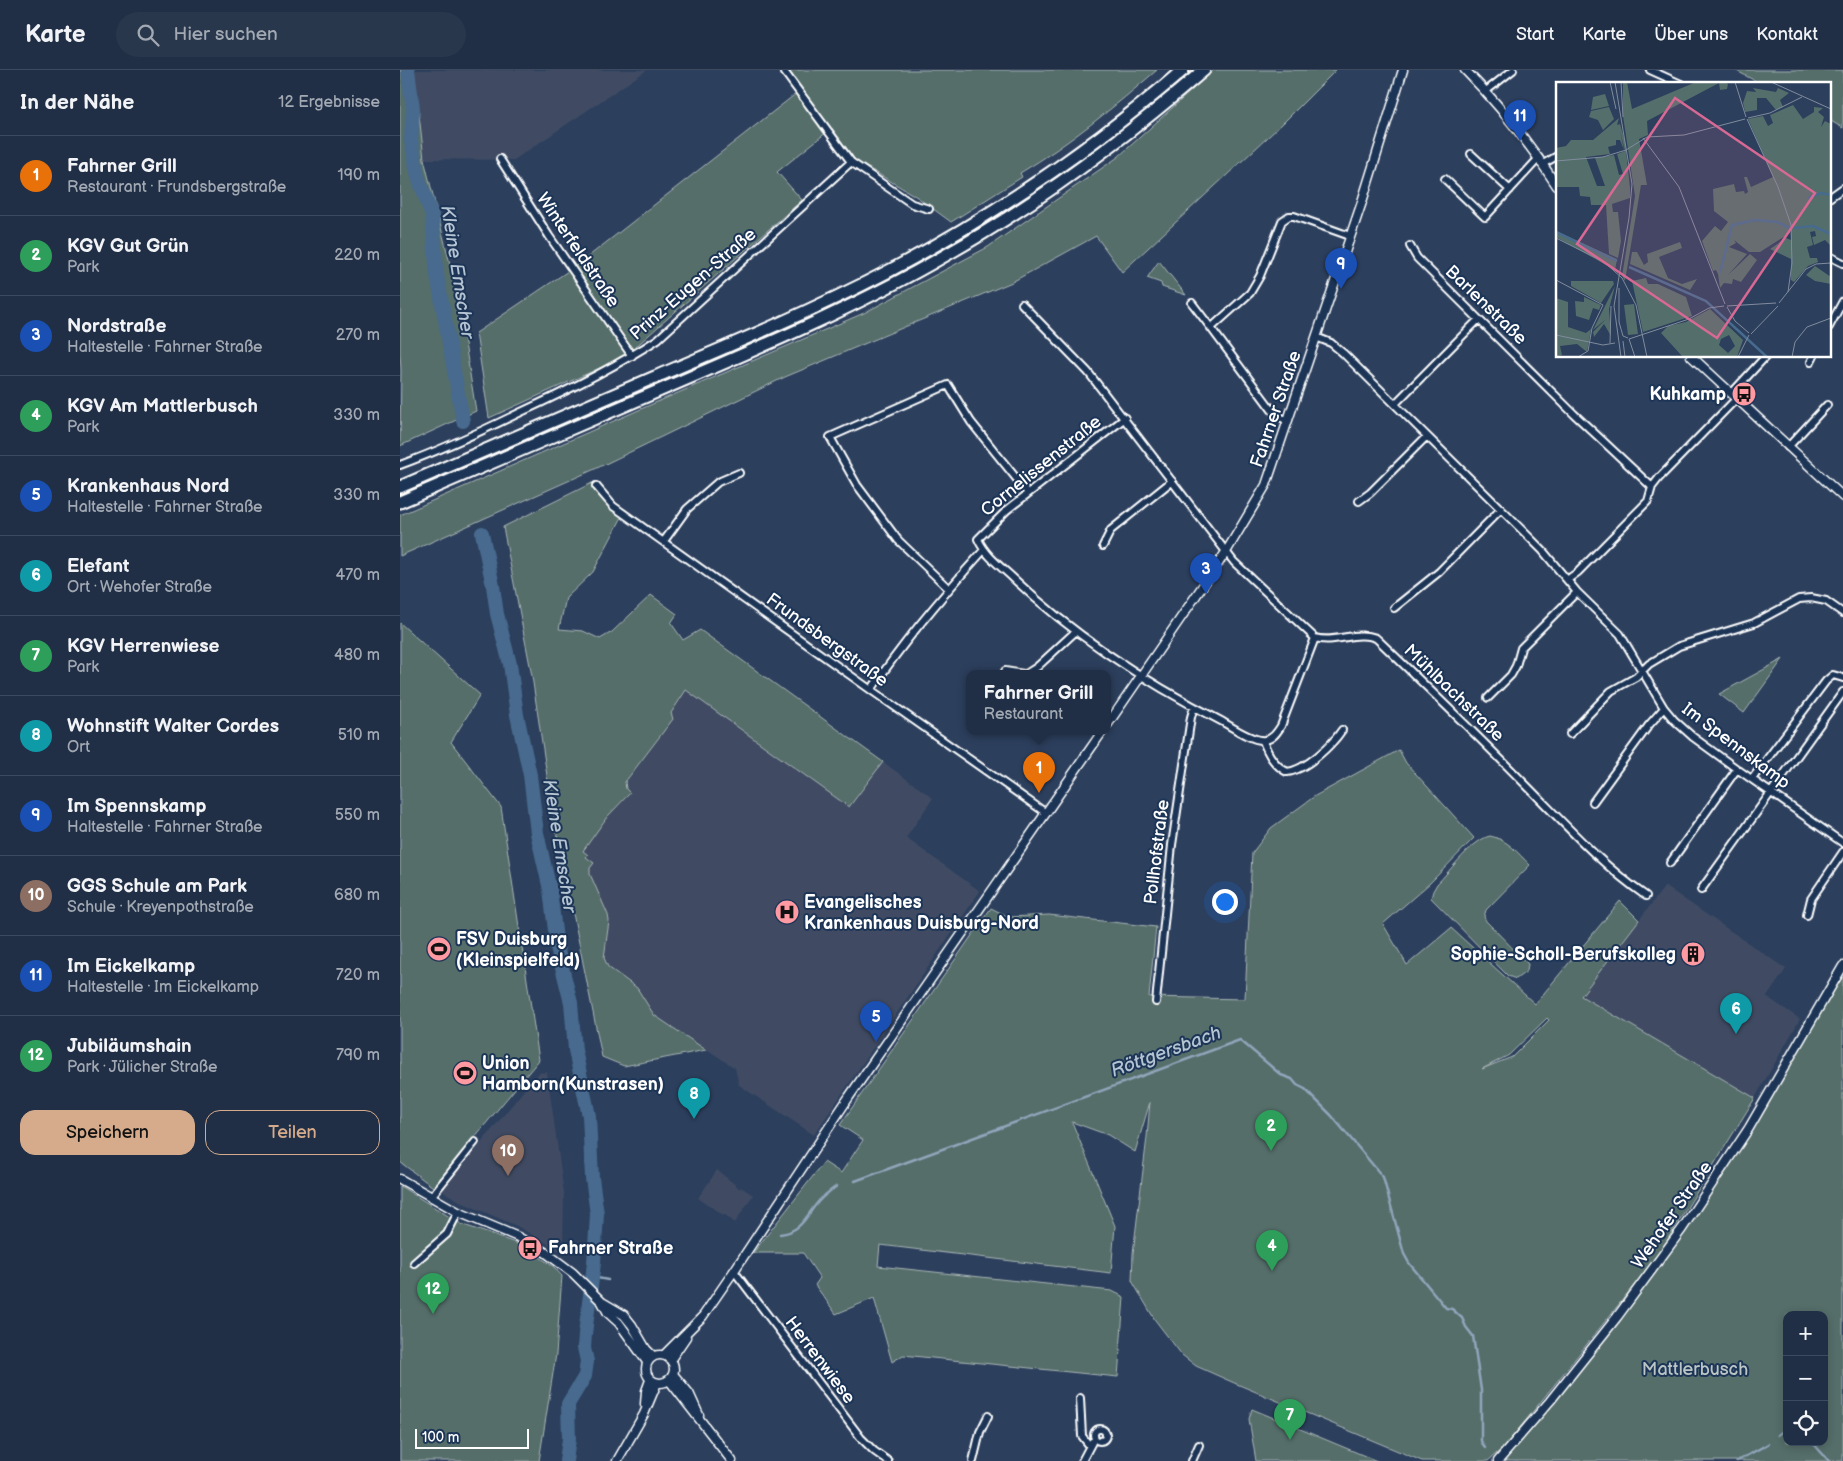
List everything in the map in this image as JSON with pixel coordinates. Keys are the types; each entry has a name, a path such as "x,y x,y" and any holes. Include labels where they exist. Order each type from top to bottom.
{"highway":[{"path":"400,487 733,344 818,306 887,272 989,213 1055,170 1103,135 1183,70"},
{"path":"400,502 825,319 896,283 1005,220 1063,181 1112,146 1204,70"}],"street":[{"path":"783,70 851,162 912,204 929,209"},
{"name":"Fahrner Straße","path":"1111,720 1226,552 1266,485 1350,236 1403,70"},
{"path":"1465,70 1515,124 1556,184"},
{"path":"1486,91 1513,70"},
{"path":"1650,70 1677,82"},
{"path":"1471,154 1510,190"},
{"path":"1445,178 1486,217 1510,190 1541,161 1556,156"},
{"name":"Winterfeldstraße","path":"500,159 549,236 632,356"},
{"name":"Prinz-Eugen-Straße","path":"400,466 450,446 570,390 632,356 658,339 851,162"},
{"path":"1830,197 1843,188"},
{"path":"1210,328 1250,293 1260,276 1282,220 1285,218 1294,216 1350,236"},
{"name":"Barlenstraße","path":"1410,246 1417,258 1478,320 1652,487"},
{"path":"1830,256 1843,263"},
{"path":"1830,325 1843,301"},
{"path":"1192,303 1275,414 1287,421"},
{"path":"870,690 889,662 983,551 1075,632 1141,677 1254,738 1263,741 1272,738 1281,726 1315,638 1234,562 1088,372 1022,304"},
{"path":"1395,404 1478,320"},
{"name":"Im Spennskamp","path":"1316,337 1331,343 1543,551 1577,592 1620,634 1664,708 1682,728 1737,769 1842,841"},
{"path":"1693,358 1843,497"},
{"path":"1567,580 1578,572 1648,502 1652,487 1659,478 1734,396 1764,358"},
{"path":"949,589 898,540 857,485 830,437 948,386 971,422 1028,493"},
{"path":"1788,447 1827,404"},
{"name":"Cornelissenstraße","path":"983,551 978,539 1007,510 1125,418"},
{"path":"1359,501 1370,493 1427,436"},
{"path":"664,541 687,509 718,482 739,473"},
{"path":"1103,546 1111,530 1172,481"},
{"name":"Frundsbergstraße","path":"596,486 613,506 870,690 1046,812"},
{"path":"1394,608 1439,572 1501,509"},
{"path":"1488,698 1514,670 1522,648 1577,592"},
{"path":"1570,734 1611,691 1678,646 1754,623 1799,600 1811,598 1826,601 1843,613"},
{"path":"1031,670 1075,632"},
{"name":"Mühlbachstraße","path":"1315,638 1328,640 1362,634 1376,638 1468,727 1590,850 1620,877 1646,896"},
{"path":"1752,779 1826,681 1833,675 1843,678"},
{"path":"1701,890 1843,692"},
{"name":"Pollhofstraße","path":"1156,1002 1172,845 1190,717 1194,707"},
{"path":"1594,802 1649,725 1664,708"},
{"path":"1263,741 1274,762 1287,772 1295,771 1326,750 1335,742 1342,730"},
{"path":"650,1359 668,1357 703,1316 849,1097 1100,735"},
{"path":"1670,863 1737,769"},
{"path":"1806,915 1811,899 1843,852"},
{"name":"Wehofer Straße","path":"1498,1461 1550,1401 1617,1317 1682,1229 1753,1120 1843,966"},
{"path":"431,1197 475,1142"},
{"path":"400,1179 458,1212 518,1237 545,1252 580,1280 602,1302 608,1313 650,1359"},
{"path":"414,1263 447,1234 458,1212"},
{"name":"Herrenwiese","path":"734,1271 861,1438 888,1461"},
{"path":"650,1359 645,1370 654,1381 666,1382 671,1377 674,1368 668,1357"},
{"path":"671,1377 690,1410 701,1420 732,1461"},
{"path":"616,1461 644,1414 646,1391 654,1381"},
{"path":"1080,1398 1082,1436 1089,1445"},
{"path":"973,1461 980,1432 988,1416"},
{"path":"1082,1461 1089,1445 1095,1439"},
{"path":"1192,1461 1199,1445"}],"shaded area":[{"path":"414,70 647,70 514,160 424,159"},
{"name":"Evangelisches Krankenhaus Duisburg-Nord","path":"686,690 849,807 883,762 933,798 906,838 980,891 814,1135 739,1085 735,1068 654,1015 637,988 608,967 604,958 609,921 608,915 582,851 607,817 630,793 626,789 625,783 673,719 671,713"},
{"path":"1665,886 1786,969 1767,997 1800,1019 1755,1098 1581,996"},
{"path":"547,1072 564,1193 563,1253 517,1226 463,1203 442,1191 529,1084 539,1073"},
{"path":"717,1170 739,1189 741,1187 753,1195 735,1223 698,1198"}],"green space":[{"path":"400,70 414,70 424,159 456,288 476,411 400,446 401,370"},
{"path":"788,70 1157,70 1091,125 1020,173 1022,177 951,222 917,197 855,160 832,128 777,172 802,200 624,357 489,418 476,333 580,263 802,89"},
{"path":"1214,70 1336,70 1281,125 1122,272 1096,236 1012,282 785,377 595,469 400,556 400,515 864,313 988,247 1118,157"},
{"path":"1735,70 1843,70 1843,128 1830,121 1830,82 1757,82"},
{"path":"1159,261 1186,295 1162,287 1161,283 1147,278"},
{"path":"592,483 604,502 622,517 593,572 566,598 559,629 583,631 600,639 612,632 651,595 677,614 671,623 683,640 700,630 883,762 849,807 686,690 671,713 673,719 625,782 626,789 630,793 607,817 583,851 588,855 586,857 594,863 590,868 590,874 608,915 609,921 604,958 608,967 637,988 654,1015 706,1050 624,1066 602,1057 552,809 532,676 503,527"},
{"path":"400,623 480,695 451,742 501,807 539,1060 433,1187 400,1162"},
{"path":"1783,659 1744,713 1719,694"},
{"path":"1399,750 1406,763 1474,838 1430,883 1383,924 1407,965 1451,928 1535,1004 1620,901 1639,920 1581,996 1755,1098 1656,1258 1506,1445 1488,1461 1422,1461 1232,1382 1196,1366 1182,1355 1155,1320 1132,1281 1133,1253 1150,1102 1135,1152 1108,1135 1072,1122 1115,1226 1111,1273 880,1245 878,1266 1112,1291 1124,1297 1118,1377 903,1355 892,1362 874,1298 836,1314 815,1285 820,1278 803,1253 753,1253 824,1162 841,1173 863,1140 840,1125 991,908 1009,917 1049,915 1156,927 1149,997 1245,999 1252,853 1271,828 1315,796","holes":["1547,1018 1549,1020 1512,1057 1482,1069 1509,1055"]},
{"path":"1490,836 1507,843 1530,865 1486,910 1484,917 1528,964 1527,971 1516,979 1508,976 1431,898 1437,884 1462,857 1476,843"},
{"name":"Mattlerbusch","path":"1843,972 1843,1461 1501,1461 1683,1231"},
{"path":"400,1186 461,1224 524,1246 554,1267 562,1276 556,1354 539,1461 400,1461"},
{"path":"1252,1409 1377,1461 1256,1461 1249,1419"}],"waterway":[{"name":"Kleine Emscher","path":"408,70 413,109 411,140 418,177 432,215 437,275 463,421"},
{"name":"Kleine Emscher","path":"482,533 497,614 510,664 517,715 530,775 537,833 550,890 557,947 571,1003 575,1050 589,1116 592,1178 597,1214 594,1263 585,1334 584,1348 587,1361 585,1376 568,1404 569,1439 566,1461"},
{"name":"Röttgersbach","path":"855,1181 1240,1040 1281,1075 1292,1079 1297,1085 1305,1089 1331,1115 1383,1177 1404,1254 1409,1263 1446,1308 1452,1309 1462,1318 1473,1336 1481,1390 1481,1441 1485,1448"},
{"name":"Röttgersbach","path":"780,1234 787,1233 798,1227 820,1200 837,1186"},
{"name":"Röttgersbach","path":"592,1277 608,1280"},
{"path":"1778,1435 1783,1431"},
{"path":"1737,1461 1768,1444"},
{"path":"1816,1446 1829,1461"}],"place":[{"name":"Im Eickelkamp","path":"1520,141"},
{"name":"Im Spennskamp","path":"1341,289"},
{"name":"Kuhkamp","path":"1744,394"},
{"name":"Nordstraße","path":"1206,594"},
{"name":"Fahrner Grill","path":"1039,793"},
{"name":"Evangelisches Krankenhaus Duisburg-Nord","path":"787,912"},
{"name":"FSV Duisburg (Kleinspielfeld)","path":"439,949"},
{"name":"Sophie-Scholl-Berufskolleg","path":"1693,954"},
{"name":"Elefant","path":"1736,1034"},
{"name":"Krankenhaus Nord","path":"876,1042"},
{"name":"Union Hamborn(Kunstrasen)","path":"465,1073"},
{"name":"Wohnstift Walter Cordes","path":"694,1119"},
{"name":"KGV Gut Grün","path":"1271,1151"},
{"name":"GGS Schule am Park","path":"508,1176"},
{"name":"Fahrner Straße","path":"530,1248"},
{"name":"KGV Am Mattlerbusch","path":"1272,1271"},
{"name":"Jubiläumshain","path":"433,1314"},
{"name":"KGV Herrenwiese","path":"1290,1440"}]}
